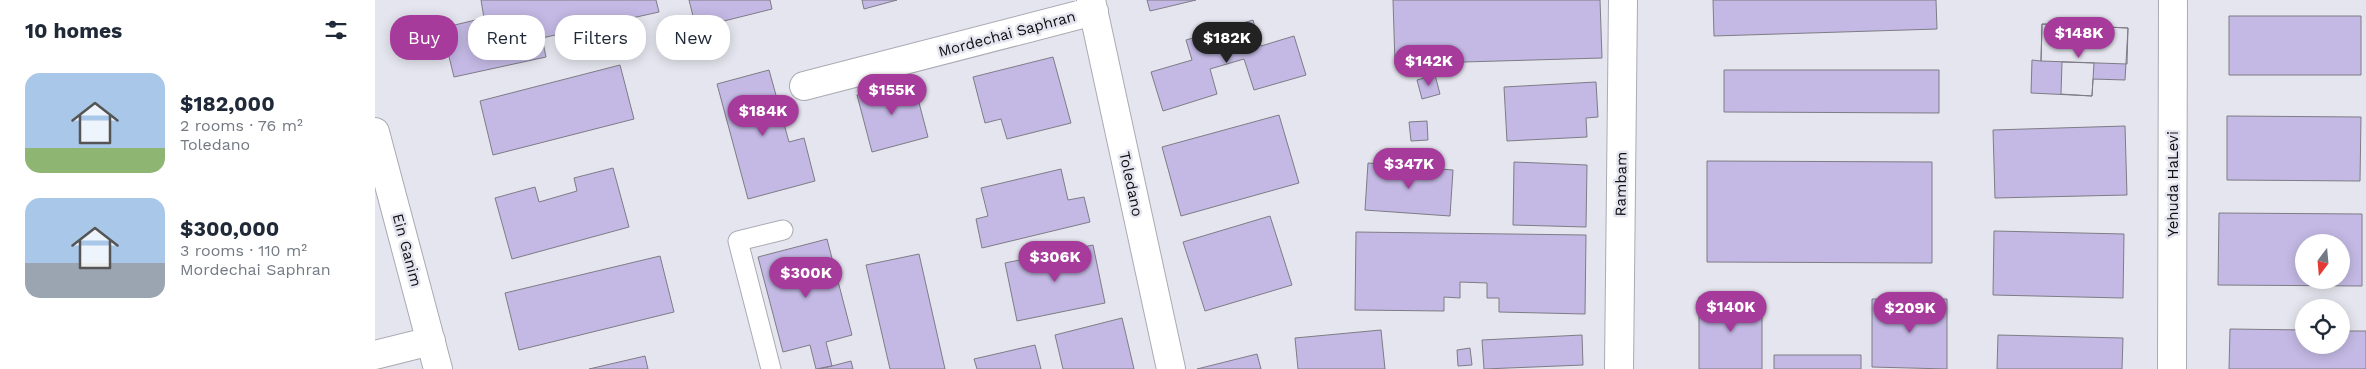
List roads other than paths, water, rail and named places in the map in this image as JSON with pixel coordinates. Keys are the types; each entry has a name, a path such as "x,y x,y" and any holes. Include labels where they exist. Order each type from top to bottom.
{"street":[{"name":"Rambam","path":"1619,369 1623,0"},
{"name":"Yehuda HaLevi","path":"2172,369 2173,0"},
{"name":"Mordechai Saphran","path":"804,86 1092,6"},
{"name":"Toledano","path":"1092,6 1171,369"},
{"name":"Ein Ganim","path":"375,132 437,369"},
{"path":"375,355 431,341"}],"lane":[{"path":"771,369 738,241 783,230"}]}
